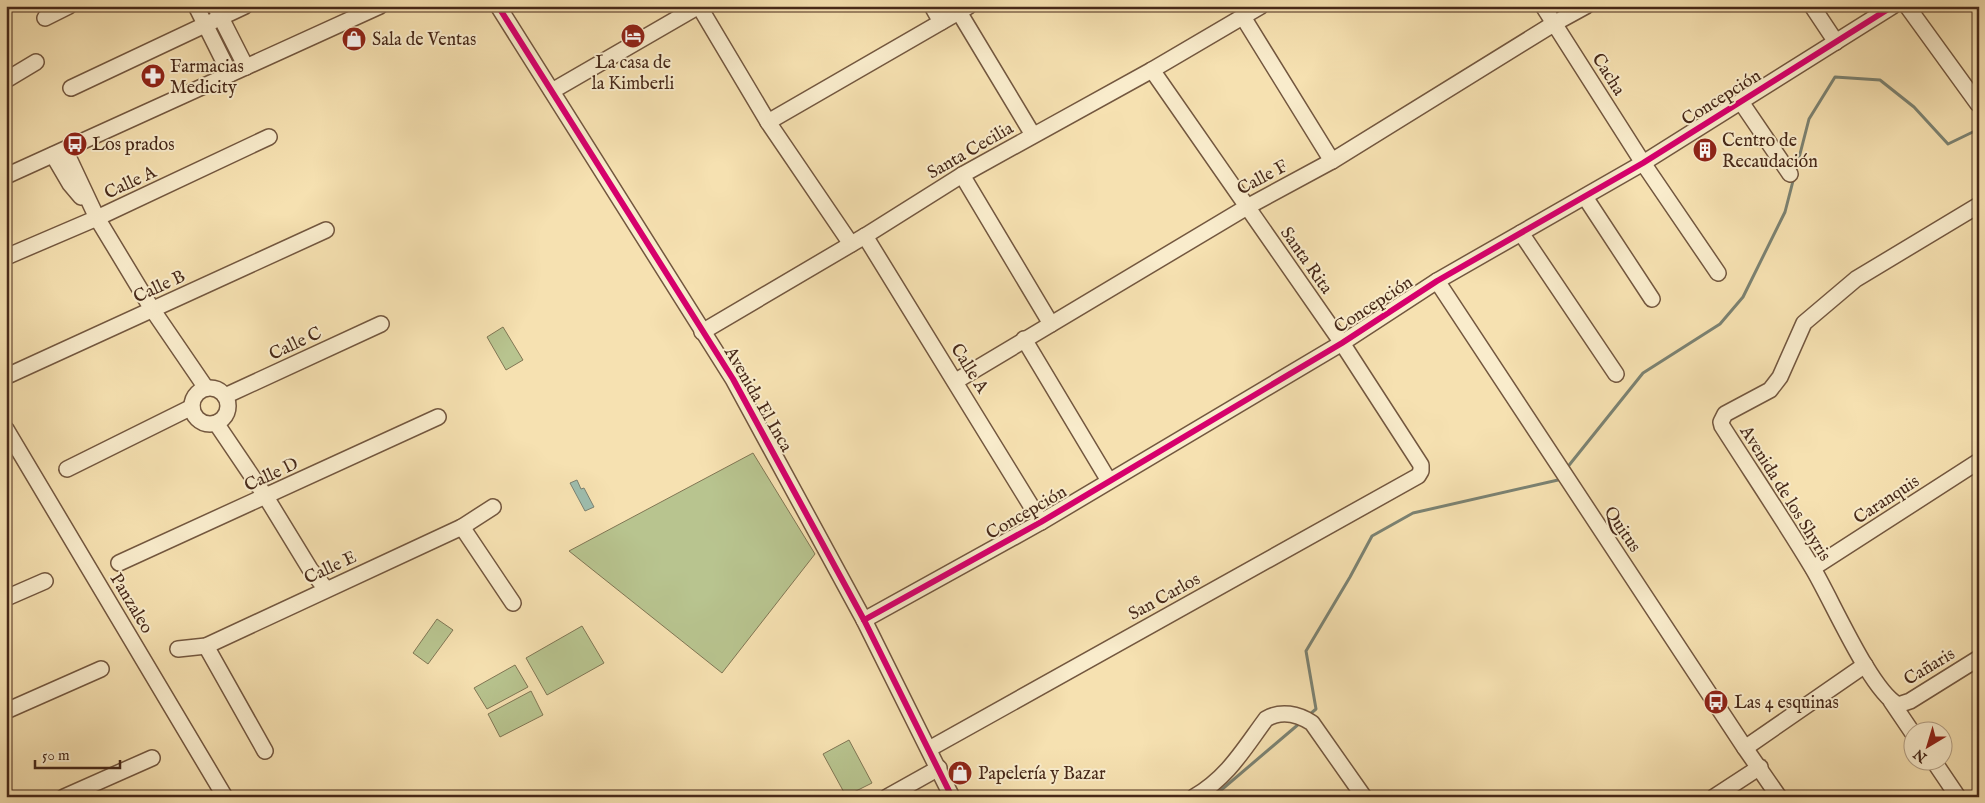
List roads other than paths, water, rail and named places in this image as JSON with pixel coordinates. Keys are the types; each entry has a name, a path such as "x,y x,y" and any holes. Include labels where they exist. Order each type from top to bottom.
{"street":[{"path":"45,18 69,6"},
{"path":"196,6 230,74"},
{"path":"71,88 205,25 218,12 245,6"},
{"path":"6,176 380,6"},
{"name":"Avenida El Inca","path":"498,6 733,379 864,620 952,797"},
{"path":"552,91 699,6 768,122 852,244"},
{"path":"932,6 941,22"},
{"name":"Santa Cecilia","path":"702,332 852,244 962,175 1152,70 1261,6"},
{"name":"Cacha","path":"1543,6 1643,163 1718,273"},
{"name":"Calle F","path":"956,381 1247,207 1332,161 1555,23 1586,6"},
{"path":"1812,6 1836,42"},
{"name":"Concepción","path":"864,620 1041,522 1342,342 1437,281 1643,163 1893,6"},
{"path":"1907,6 1978,104"},
{"path":"768,122 964,9 1032,135"},
{"path":"218,12 246,67"},
{"path":"1243,17 1332,161"},
{"path":"6,80 36,62"},
{"name":"Santa Rita","path":"1152,70 1342,342 1421,465 1421,471 1418,476"},
{"path":"1741,102 1790,174"},
{"name":"Calle A","path":"6,257 97,218 269,137"},
{"path":"59,152 70,184 97,218 152,310 206,388"},
{"path":"962,175 1051,324"},
{"path":"1585,197 1652,299"},
{"name":"Avenida de los Shyris","path":"1905,720 1895,703 1865,665 1813,568 1722,426 1722,417 1729,411 1770,390 1780,377 1804,323 1856,279 1977,210"},
{"name":"Calle B","path":"7,376 326,230"},
{"path":"1522,233 1616,374"},
{"name":"Calle A","path":"865,236 956,381 1041,522"},
{"name":"Quitus","path":"1437,281 1745,748 1780,797"},
{"name":"Calle C","path":"225,396 381,324"},
{"path":"1024,340 1110,481"},
{"path":"206,388 217,389 225,396 228,400 228,411 216,423 211,424 200,421 196,417 192,402 197,393 206,388"},
{"path":"67,469 192,407"},
{"name":"Calle D","path":"120,563 438,417"},
{"path":"216,423 266,497 310,569 326,589"},
{"name":"Panzaleo","path":"6,429 225,797"},
{"name":"Caranquis","path":"1813,568 1979,461"},
{"name":"San Carlos","path":"929,748 1418,476"},
{"name":"Calle E","path":"178,650 206,646 326,589 462,528 493,507"},
{"path":"462,528 513,603"},
{"path":"6,598 45,581"},
{"path":"206,646 265,751"},
{"name":"Cañaris","path":"1895,703 1910,700 1979,658"},
{"path":"1745,748 1865,665"},
{"path":"6,710 100,669"},
{"path":"1194,797 1226,773 1266,718 1282,714 1306,720 1326,741 1364,797"},
{"path":"64,797 152,758"},
{"path":"1714,797 1760,767"},
{"path":"887,797 939,768"},
{"path":"1940,770 1958,797"}],"waterway":[{"path":"1566,469 1643,373 1720,324 1743,297 1785,212 1809,119 1835,77 1880,80 1914,107 1948,144 1979,129"},
{"path":"1309,715 1316,709 1306,651 1372,536 1413,513 1558,480 1561,476"},
{"path":"1213,797 1300,723"}],"place":[{"name":"La casa de la Kimberli","path":"633,36"},
{"name":"Sala de Ventas","path":"354,39"},
{"name":"Farmacias Medicity","path":"153,76"},
{"name":"Los prados","path":"75,144"},
{"name":"Centro de Recaudación","path":"1705,150"},
{"name":"Las 4 esquinas","path":"1716,702"},
{"name":"Papelería y Bazar","path":"960,773"}]}
